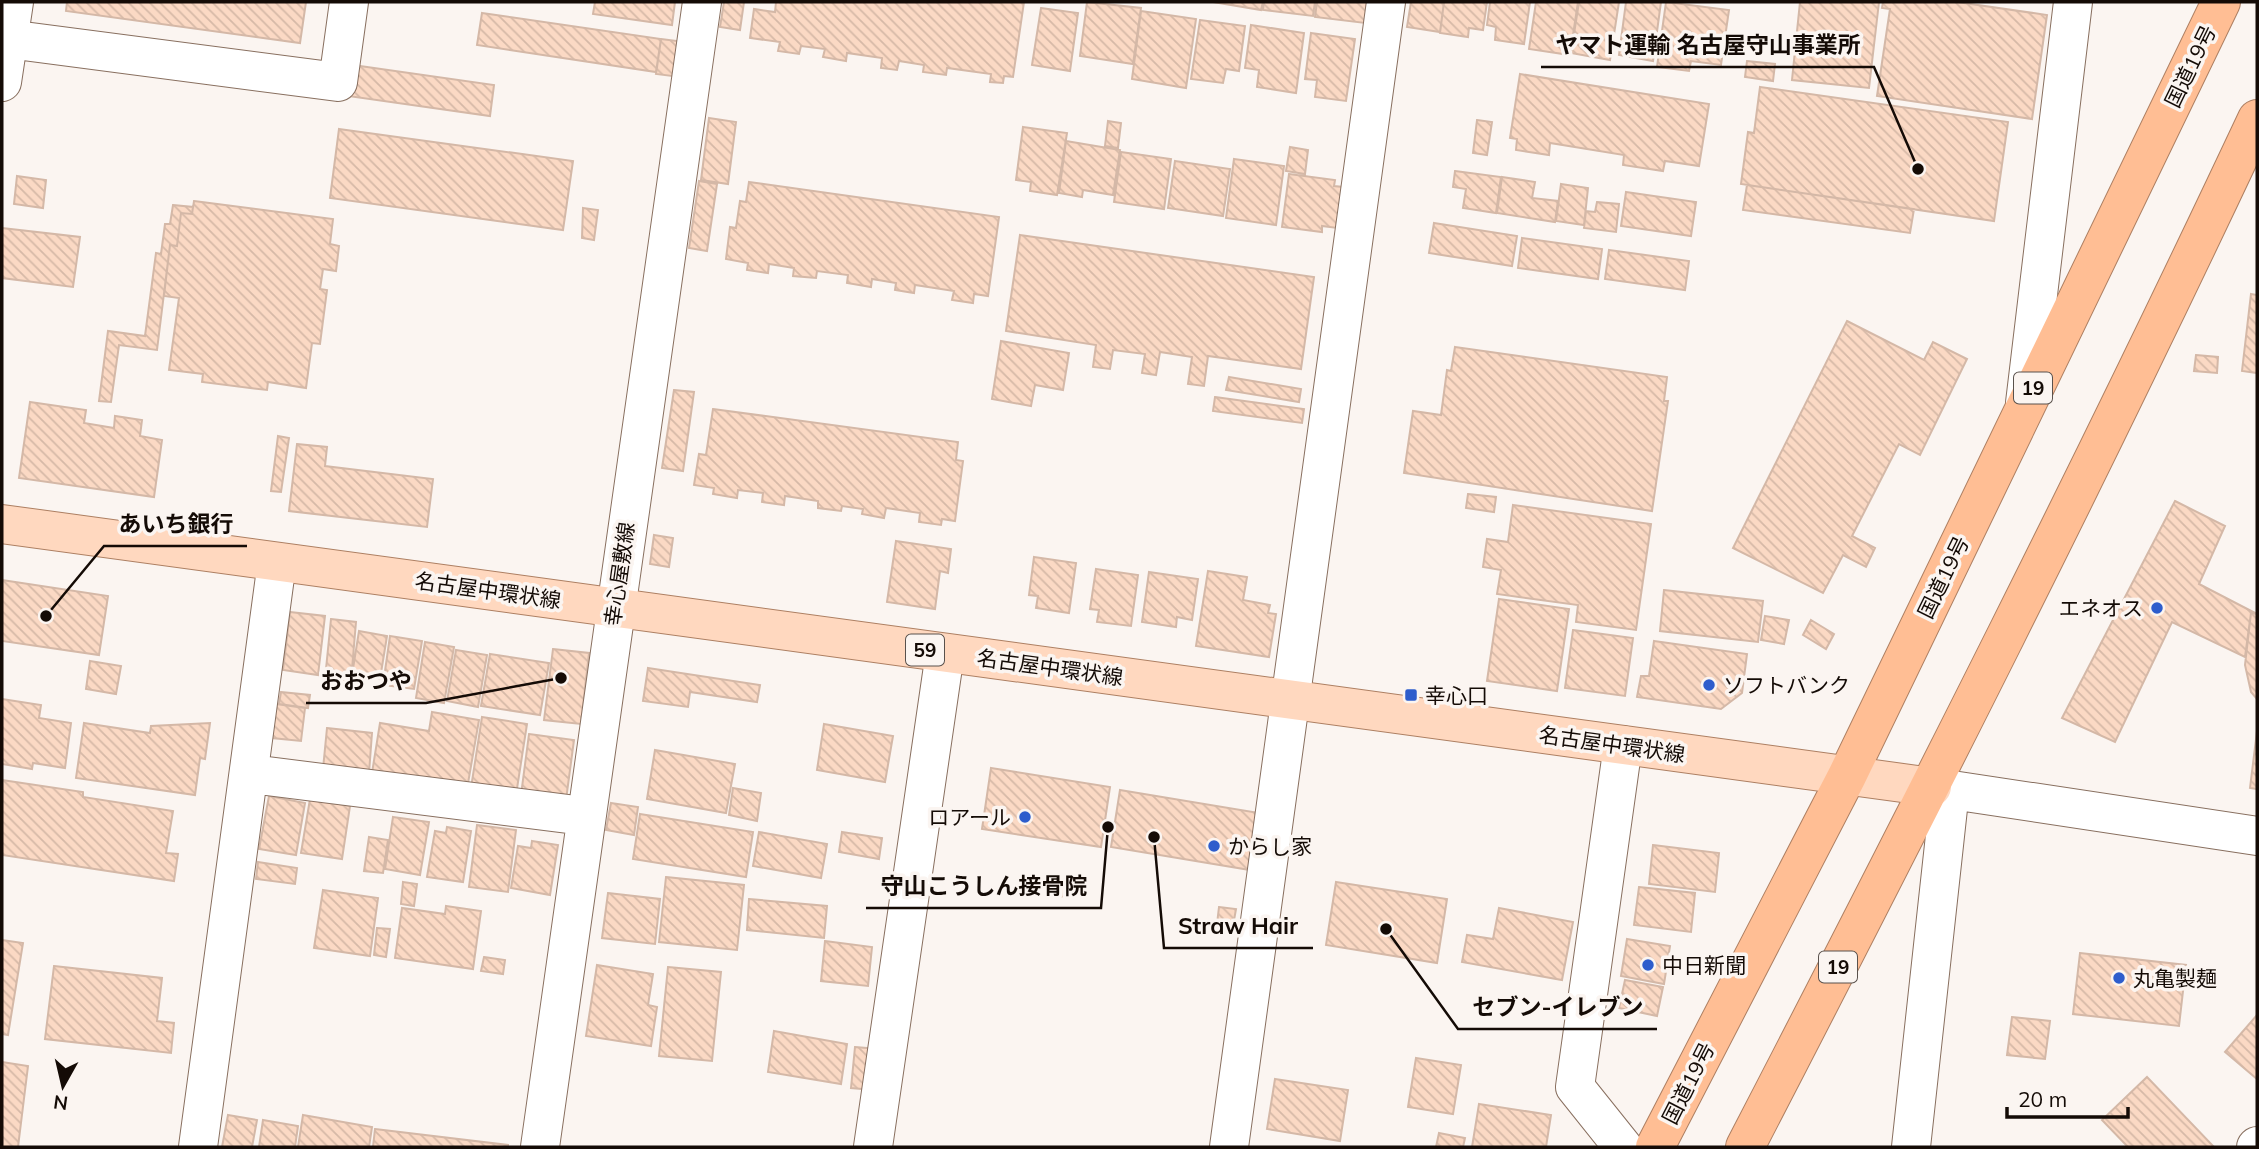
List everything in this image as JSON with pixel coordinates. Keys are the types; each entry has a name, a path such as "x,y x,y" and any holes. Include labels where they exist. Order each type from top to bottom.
{"highway":[{"name":"国道19号","path":"1655,1147 1847,776 2221,2"},
{"name":"19","path":"1745,1147 1941,789 2257,119"}],"main road":[{"name":"名古屋中環状線","path":"2,524 1941,789"}],"street":[{"path":"14,2 4,62 338,82 349,2"},
{"name":"幸心屋敷線","path":"540,1147 584,817 702,2"},
{"path":"1229,1147 1386,2"},
{"path":"2025,406 2073,2"},
{"path":"198,1147 251,774 277,562"},
{"path":"873,1147 945,653"},
{"path":"1623,745 1575,1087 1623,1147"},
{"path":"251,774 584,817"},
{"path":"1910,1147 1941,789 2257,836"}],"building":[{"path":"67,2 306,2 300,43 66,11"},
{"path":"595,2 675,2 672,25 593,14"},
{"path":"724,2 744,2 740,30 720,27"},
{"path":"776,2 1024,2 1013,77 1004,76 1003,83 990,82 991,74 947,68 946,75 923,72 924,65 899,61 897,70 881,68 882,58 847,53 846,61 823,57 825,49 801,46 799,54 778,51 780,42 750,38 754,9 775,12"},
{"path":"1087,2 1141,8 1133,64 1080,56"},
{"path":"1213,2 1263,2 1261,10"},
{"path":"1264,2 1315,2 1313,16 1263,10"},
{"path":"1317,2 1367,2 1365,23 1315,17"},
{"path":"1411,2 1444,2 1440,32 1407,27"},
{"path":"1444,2 1487,2 1483,30 1469,28 1468,37 1440,33"},
{"path":"1490,2 1530,2 1524,44 1495,40 1496,27 1487,25"},
{"path":"1536,2 1578,2 1570,55 1529,49"},
{"path":"1579,2 1619,2 1610,60 1571,53"},
{"path":"1626,2 1661,2 1653,61 1619,55"},
{"path":"1666,2 1729,10 1721,65 1691,61 1689,71 1657,67"},
{"path":"1800,2 1879,2 1869,88 1792,80"},
{"path":"1883,2 1957,2 2047,15 2032,119 1877,96 1890,9 1882,8"},
{"path":"1041,8 1078,13 1070,71 1032,65"},
{"path":"1141,11 1196,19 1186,88 1132,79"},
{"path":"482,13 661,39 656,72 477,45"},
{"path":"1200,20 1245,26 1239,71 1226,69 1223,83 1191,79"},
{"path":"1251,25 1304,33 1296,93 1257,87 1259,70 1245,68"},
{"path":"1311,33 1355,39 1346,101 1315,97 1317,80 1305,79"},
{"path":"661,39 685,42 680,77 656,74"},
{"path":"1747,61 1775,64 1773,81 1745,77"},
{"path":"353,65 494,85 490,116 348,96"},
{"path":"1520,74 1709,104 1699,166 1665,161 1663,171 1623,165 1624,155 1550,143 1549,155 1516,150 1517,139 1510,138"},
{"path":"1760,87 2008,122 1994,221 1741,184 1748,132 1754,133"},
{"path":"709,118 736,122 728,184 701,180"},
{"path":"1477,120 1492,122 1487,155 1473,153"},
{"path":"1108,121 1121,123 1118,148 1105,146"},
{"path":"1023,127 1067,133 1057,195 1030,191 1031,182 1016,180"},
{"path":"339,129 573,161 563,230 330,198"},
{"path":"1066,141 1120,150 1113,195 1083,190 1082,197 1059,193"},
{"path":"1290,147 1308,150 1305,174 1286,171"},
{"path":"1121,152 1171,159 1164,209 1114,202"},
{"path":"1234,159 1284,166 1276,225 1226,218"},
{"path":"1175,161 1230,169 1223,216 1168,208"},
{"path":"1455,171 1501,177 1496,213 1463,208 1466,189 1453,187"},
{"path":"1289,174 1335,180 1334,186 1343,187 1337,228 1322,226 1322,232 1282,227"},
{"path":"17,176 46,180 43,208 14,204"},
{"path":"1502,177 1535,182 1532,198 1558,201 1555,222 1497,213"},
{"path":"699,181 717,184 707,251 689,248"},
{"path":"749,182 999,217 988,296 974,294 973,303 952,300 954,291 915,285 914,293 895,290 896,283 872,279 871,287 847,283 848,275 817,271 816,278 793,276 794,268 769,264 768,273 747,270 748,263 726,259 730,227 736,228 740,201 746,202"},
{"path":"1561,184 1588,188 1584,225 1556,221"},
{"path":"1747,185 1914,209 1910,233 1743,210"},
{"path":"1626,192 1696,202 1691,236 1621,226"},
{"path":"194,201 333,219 330,244 339,246 336,271 323,269 320,289 327,290 320,344 312,343 306,388 268,382 267,390 202,382 203,374 169,370 179,298 164,296 170,245 177,246 181,213 192,214"},
{"path":"1597,202 1619,204 1616,232 1584,228 1586,211 1595,212"},
{"path":"173,205 193,207 192,214 181,213 177,246 170,245 157,350 119,345 111,402 99,401 108,331 145,336 156,253 161,254 165,224 170,224"},
{"path":"583,208 598,210 594,240 582,238"},
{"path":"1434,223 1517,236 1512,266 1429,253"},
{"path":"2,228 80,237 73,287 2,278"},
{"path":"1020,235 1314,277 1301,369 1208,356 1204,386 1188,384 1192,357 1160,352 1156,375 1142,373 1145,354 1113,350 1110,369 1093,367 1096,345 1006,331"},
{"path":"1522,238 1602,249 1598,279 1518,268"},
{"path":"1609,250 1689,261 1685,290 1605,279"},
{"path":"2251,294 2257,295 2257,373 2242,371"},
{"path":"1847,321 1924,360 1933,342 1967,359 1920,455 1899,444 1852,536 1875,548 1866,567 1843,555 1823,593 1733,548"},
{"path":"1001,341 1069,353 1063,390 1035,385 1031,406 992,399"},
{"path":"1455,347 1667,377 1664,401 1668,401 1652,511 1404,473 1413,411 1441,415 1447,370 1451,371"},
{"path":"2196,355 2218,357 2217,373 2194,371"},
{"path":"1229,377 1301,389 1299,402 1226,390"},
{"path":"674,390 694,392 683,471 662,468"},
{"path":"1215,397 1304,409 1302,423 1213,411"},
{"path":"30,402 86,410 84,423 114,428 115,416 142,420 140,436 162,440 154,497 19,478"},
{"path":"713,409 958,442 956,460 963,461 955,521 942,519 941,525 919,522 920,513 886,508 884,518 862,514 863,509 842,506 841,511 818,508 818,501 785,496 784,505 762,502 763,493 738,490 737,498 713,494 714,488 694,485 699,454 706,455"},
{"path":"278,436 289,438 281,492 271,491"},
{"path":"297,444 327,447 325,466 433,479 427,527 289,511"},
{"path":"1468,494 1496,497 1494,512 1466,508"},
{"path":"2175,501 2225,526 2199,584 2257,614 2251,613 2245,657 2172,622 2115,742 2062,718"},
{"path":"1513,505 1651,524 1636,630 1576,622 1578,605 1497,594 1501,570 1483,567 1487,539 1508,542"},
{"path":"654,535 673,538 669,567 650,564"},
{"path":"896,541 951,549 948,573 940,571 935,609 887,602"},
{"path":"1034,557 1076,563 1069,613 1036,608 1038,596 1029,595"},
{"path":"1096,569 1138,575 1131,626 1097,622 1099,610 1090,609"},
{"path":"1208,571 1247,577 1243,600 1270,605 1268,613 1276,614 1269,657 1196,646"},
{"path":"1149,572 1198,579 1192,620 1177,617 1176,627 1142,622"},
{"path":"2,580 108,596 99,655 2,641"},
{"path":"1664,590 1763,601 1758,642 1660,631"},
{"path":"1499,599 1569,609 1557,691 1487,681"},
{"path":"290,612 325,616 318,675 283,670"},
{"path":"2251,613 2257,614 2257,699 2251,692 2245,665"},
{"path":"1765,616 1789,620 1784,644 1761,640"},
{"path":"331,619 356,622 351,681 325,679"},
{"path":"1811,620 1834,634 1826,649 1803,635"},
{"path":"1573,630 1633,638 1625,696 1565,688"},
{"path":"359,631 387,636 380,679 352,675"},
{"path":"390,636 422,641 414,689 383,685"},
{"path":"1654,641 1747,654 1742,693 1721,709 1637,697 1641,676 1649,676"},
{"path":"425,642 454,647 444,703 416,698"},
{"path":"553,649 589,653 581,724 544,720"},
{"path":"456,650 487,655 478,707 447,701"},
{"path":"490,654 549,663 540,715 481,706"},
{"path":"90,661 121,666 116,694 86,689"},
{"path":"648,668 760,685 757,702 690,692 688,707 643,701"},
{"path":"281,692 310,695 308,708 279,704"},
{"path":"2,699 41,705 39,718 71,723 65,768 33,763 32,769 2,764"},
{"path":"276,704 305,708 301,741 272,738"},
{"path":"432,712 479,720 467,789 372,773 380,723 429,731"},
{"path":"482,717 527,724 516,795 471,788"},
{"path":"84,723 150,733 151,726 210,723 205,759 200,758 195,795 76,778"},
{"path":"824,724 893,736 885,782 817,770"},
{"path":"327,728 372,733 369,773 323,769"},
{"path":"2257,731 2257,789 2250,788"},
{"path":"529,734 574,740 566,800 521,795"},
{"path":"655,750 735,764 726,813 647,799"},
{"path":"991,768 1110,787 1101,847 982,829"},
{"path":"2,780 83,792 83,797 173,811 166,853 178,854 174,881 2,855"},
{"path":"733,788 761,793 757,821 729,815"},
{"path":"1120,790 1259,813 1250,870 1111,847"},
{"path":"269,796 305,803 296,855 259,849"},
{"path":"310,799 350,806 342,859 301,853"},
{"path":"611,803 638,807 634,835 606,830"},
{"path":"640,814 753,832 746,877 633,859"},
{"path":"393,817 429,822 420,875 385,869"},
{"path":"477,825 516,830 508,892 469,887"},
{"path":"447,827 471,831 463,882 427,877 435,831 446,833"},
{"path":"759,832 827,844 821,878 753,866"},
{"path":"842,832 882,838 879,859 839,852"},
{"path":"369,837 388,840 383,873 364,871"},
{"path":"532,841 558,845 550,895 511,888 518,846 531,848"},
{"path":"1653,845 1719,853 1715,892 1649,884"},
{"path":"258,862 297,868 295,884 256,879"},
{"path":"666,877 744,885 737,950 659,942"},
{"path":"1052,878 1070,880 1068,897 1050,895"},
{"path":"403,882 417,884 414,906 401,904"},
{"path":"1336,882 1447,899 1437,963 1326,945"},
{"path":"1639,887 1695,893 1691,932 1634,925"},
{"path":"323,890 378,898 370,956 314,948"},
{"path":"608,893 660,899 655,944 602,938"},
{"path":"749,899 827,906 824,938 747,930"},
{"path":"446,906 481,911 473,969 395,958 402,908 445,914"},
{"path":"1219,907 1236,909 1233,926 1217,924"},
{"path":"1499,908 1573,922 1562,980 1462,962 1467,935 1493,939"},
{"path":"377,928 390,929 386,957 374,955"},
{"path":"1627,939 1670,946 1664,984 1621,976"},
{"path":"2,940 23,943 8,1035 2,1034"},
{"path":"825,941 872,947 868,986 821,981"},
{"path":"2080,953 2186,965 2179,1026 2073,1014"},
{"path":"484,957 505,960 503,974 481,971"},
{"path":"597,965 653,974 648,1005 657,1007 651,1046 586,1036"},
{"path":"54,966 162,978 157,1021 174,1023 171,1053 45,1039"},
{"path":"668,967 721,972 712,1061 659,1056"},
{"path":"1625,980 1663,987 1657,1016 1619,1008"},
{"path":"2257,1015 2257,1079 2225,1052"},
{"path":"2012,1017 2050,1021 2045,1059 2007,1055"},
{"path":"774,1031 847,1044 841,1084 768,1072"},
{"path":"855,1047 878,1049 873,1090 851,1088"},
{"path":"1416,1058 1461,1065 1453,1114 1408,1107"},
{"path":"2,1062 28,1066 18,1147 2,1147"},
{"path":"2147,1077 2214,1147 2128,1147 2102,1120"},
{"path":"1275,1079 1348,1090 1340,1141 1267,1129"},
{"path":"1479,1104 1551,1115 1546,1147 1472,1147"},
{"path":"228,1115 257,1120 252,1147 222,1147"},
{"path":"303,1115 372,1127 369,1147 298,1147"},
{"path":"263,1120 298,1126 295,1147 259,1147"},
{"path":"375,1129 508,1145 508,1147 373,1147"},
{"path":"1439,1133 1465,1138 1463,1147 1436,1147"}],"place":[{"name":"ヤマト運輸 名古屋守山事業所","path":"1918,169"},
{"name":"エネオス","path":"2157,608"},
{"name":"あいち銀行","path":"46,616"},
{"name":"おおつや","path":"561,678"},
{"name":"ソフトバンク","path":"1709,685"},
{"name":"幸心口","path":"1411,695"},
{"name":"ロアール","path":"1025,817"},
{"name":"守山こうしん接骨院","path":"1108,827"},
{"name":"Straw Hair","path":"1154,837"},
{"name":"からし家","path":"1214,846"},
{"name":"セブン-イレブン","path":"1386,929"},
{"name":"中日新聞","path":"1648,965"},
{"name":"丸亀製麺","path":"2119,978"}]}
